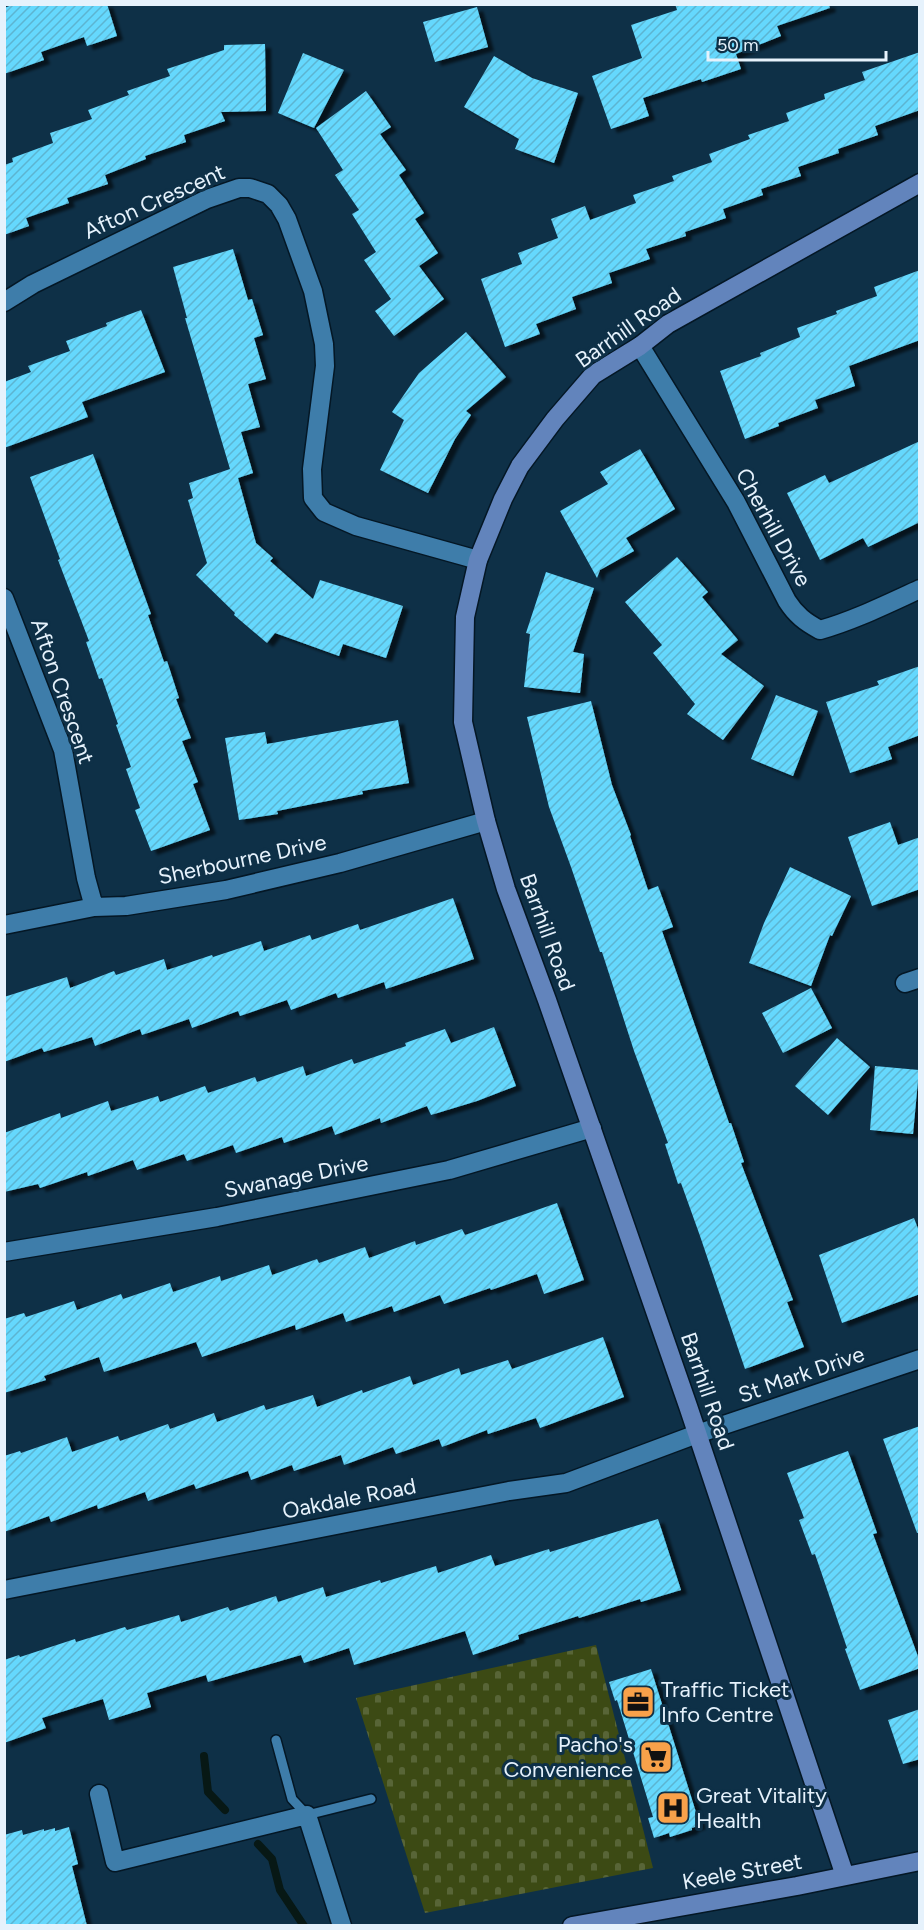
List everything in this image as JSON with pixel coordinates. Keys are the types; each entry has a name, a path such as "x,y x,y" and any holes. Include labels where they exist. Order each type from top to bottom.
{"street":[{"name":"Barrhill Road","path":"845,1876 592,1128 506,889 486,821 463,722 465,617 478,560 503,499 520,466 555,419 594,375 640,346 668,324 920,183"},
{"name":"Afton Crescent","path":"4,302 33,284 207,199 239,188 250,188 268,194 279,205 287,219 313,291 324,344 325,366 312,470 313,498 324,512 356,526 478,560"},
{"name":"Cherhill Drive","path":"640,346 736,502 787,601 806,622 820,630 834,626 920,589"},
{"name":"Afton Crescent","path":"4,598 63,750 86,878 94,907"},
{"name":"Sherbourne Drive","path":"4,925 94,907 126,906 226,890 340,863 486,821"},
{"name":"Swanage Drive","path":"4,1252 217,1217 449,1170 592,1128"},
{"name":"St Mark Drive","path":"697,1434 920,1359"},
{"name":"Oakdale Road","path":"4,1590 497,1493 566,1483 697,1434"},
{"path":"99,1794 115,1862 307,1815 342,1926"},
{"name":"Keele Street","path":"572,1926 920,1861"}],"lane":[{"path":"276,1740 292,1799 307,1815 371,1799"}],"green space":[{"path":"596,1645 653,1868 425,1913 356,1698"}],"building":[{"path":"15,4 107,4 117,36 87,46 84,37 41,52 44,60 4,74 4,8"},
{"path":"675,4 829,4 830,8 777,26 781,36 736,54 741,69 643,98 649,116 611,129 592,76 642,58 631,25 677,10"},
{"path":"477,7 488,47 435,62 423,22"},
{"path":"265,44 266,111 221,112 225,121 184,135 186,142 145,156 146,159 105,175 108,184 67,198 69,203 26,218 29,226 4,235 4,165 13,162 12,158 53,143 50,133 92,119 88,110 129,95 127,91 170,76 167,69 224,50 224,45"},
{"path":"920,52 920,110 875,126 878,135 838,149 839,153 798,167 801,176 761,189 763,195 723,209 726,218 685,232 686,236 646,249 650,259 609,273 612,283 572,297 576,309 536,324 540,334 505,347 481,279 522,264 518,253 558,238 551,219 585,206 590,220 636,203 633,195 674,181 672,176 712,162 709,154 750,139 748,135 789,121 786,113 825,99 824,94 865,80 862,72"},
{"path":"303,53 344,70 314,128 278,113"},
{"path":"494,56 532,78 578,93 554,163 515,149 519,139 464,107"},
{"path":"366,91 391,127 380,134 406,170 399,175 424,213 415,219 438,253 419,266 444,299 394,336 375,311 391,299 364,260 376,252 352,214 359,210 335,175 343,170 316,128"},
{"path":"233,249 248,300 252,299 263,335 254,338 266,379 248,384 260,427 241,432 253,473 238,478 256,543 273,558 270,561 313,599 320,580 403,606 386,658 343,644 339,656 275,633 267,643 234,615 235,613 196,575 207,563 188,500 193,498 189,483 230,469 185,318 187,318 173,267"},
{"path":"920,270 920,340 849,366 855,386 815,400 818,408 778,423 779,426 745,439 720,371 761,356 760,353 800,337 797,328 837,314 836,311 877,296 874,287"},
{"path":"141,310 165,372 82,402 88,417 4,448 4,382 31,372 28,366 70,351 66,341"},
{"path":"466,332 506,377 466,411 471,415 455,439 428,493 380,470 404,420 392,412 419,373"},
{"path":"920,441 920,522 868,547 863,538 820,560 787,493 825,475 829,483"},
{"path":"640,449 675,509 626,538 634,551 600,570 597,578 560,511 608,484 600,472"},
{"path":"93,454 151,614 148,615 164,662 167,661 179,698 176,699 191,738 182,741 198,782 193,784 210,830 151,851 135,810 140,808 126,769 131,767 116,725 118,724 102,678 99,679 86,642 89,641 30,477"},
{"path":"677,557 708,592 702,597 738,640 721,654 764,686 723,740 687,714 695,704 653,653 662,645 625,602"},
{"path":"546,572 594,588 573,652 584,654 580,693 524,687 530,634 526,633"},
{"path":"920,666 920,735 888,747 892,759 850,773 826,702 879,685 877,681"},
{"path":"776,695 818,711 793,776 751,759"},
{"path":"591,701 612,785 648,890 658,886 673,927 662,931 729,1123 731,1123 744,1162 741,1163 793,1300 787,1302 804,1347 745,1369 681,1183 678,1184 665,1144 668,1143 549,807 527,717"},
{"path":"398,720 409,783 362,791 363,794 277,811 278,814 239,820 225,738 265,732 267,744"},
{"path":"890,822 898,845 920,837 920,889 872,906 848,837"},
{"path":"790,867 851,896 832,936 830,935 811,986 749,963 764,923"},
{"path":"453,898 474,959 386,989 384,982 338,998 336,993 291,1010 287,1000 240,1016 238,1011 192,1028 189,1019 142,1035 140,1029 95,1046 92,1037 44,1052 42,1048 4,1062 4,997 67,977 70,988 114,971 116,975 164,959 167,970 261,941 264,951 310,935 312,940 358,924 360,930"},
{"path":"811,988 832,1028 783,1053 762,1013"},
{"path":"494,1027 516,1086 477,1101 431,1115 427,1106 381,1123 380,1118 335,1135 332,1126 284,1143 282,1137 236,1153 233,1145 187,1161 184,1154 137,1170 133,1160 88,1176 87,1172 40,1188 38,1184 4,1192 4,1133 60,1113 61,1118 108,1101 111,1111 158,1096 160,1102 205,1086 208,1093 255,1077 257,1082 303,1066 306,1076 352,1059 354,1064 406,1046 405,1043 445,1029 451,1043"},
{"path":"837,1038 870,1067 828,1115 795,1086"},
{"path":"875,1066 919,1070 913,1134 870,1130"},
{"path":"557,1203 584,1280 544,1294 537,1274 444,1304 440,1295 394,1312 392,1306 346,1322 343,1313 296,1330 295,1325 202,1357 196,1342 104,1372 99,1357 44,1376 46,1380 4,1393 4,1319 24,1313 26,1317 74,1301 77,1310 121,1294 123,1299 170,1283 173,1292 220,1276 221,1281 269,1265 272,1275 317,1259 319,1263 365,1247 369,1258 415,1241 416,1245 462,1229 465,1235"},
{"path":"914,1218 920,1234 920,1294 842,1323 819,1255"},
{"path":"603,1337 624,1397 540,1428 536,1418 488,1434 487,1430 442,1447 439,1439 396,1454 393,1447 344,1465 341,1455 294,1471 292,1465 251,1480 248,1471 196,1489 194,1484 148,1501 145,1492 98,1509 97,1505 51,1522 49,1516 4,1532 4,1456 20,1451 21,1453 67,1437 72,1452 118,1436 120,1441 168,1424 170,1429 214,1413 217,1422 264,1405 266,1410 313,1395 317,1407 362,1390 363,1393 410,1376 413,1385 459,1368 461,1375 508,1360 512,1369"},
{"path":"920,1426 920,1532 917,1533 883,1439"},
{"path":"848,1451 877,1533 873,1534 920,1662 920,1668 860,1690 815,1554 812,1555 799,1520 804,1518 787,1473"},
{"path":"658,1519 681,1590 641,1602 640,1599 579,1618 578,1616 518,1635 519,1639 473,1655 465,1631 354,1665 349,1648 304,1663 301,1655 208,1682 206,1675 147,1693 151,1707 109,1720 103,1699 42,1718 46,1728 4,1743 4,1660 125,1627 127,1630 179,1615 181,1622 228,1607 230,1611 276,1596 278,1602 323,1587 326,1597 436,1566 438,1573 491,1555 495,1566"},
{"path":"651,1669 700,1825 670,1837 669,1833 654,1838 648,1818 653,1817 617,1700 615,1701 609,1682"},
{"path":"920,1709 920,1759 903,1764 888,1720"},
{"path":"69,1827 78,1864 72,1866 87,1926 4,1926 4,1835 22,1830 23,1835 44,1829 44,1831 55,1828 55,1831"}],"waterway":[{"path":"204,1756 208,1792 225,1810"},
{"path":"258,1844 272,1859 280,1890 304,1926"}],"place":[{"name":"Traffic Ticket Info Centre","path":"638,1702"},
{"name":"Pacho's Convenience","path":"656,1757"},
{"name":"Great Vitality Health","path":"673,1808"}]}
